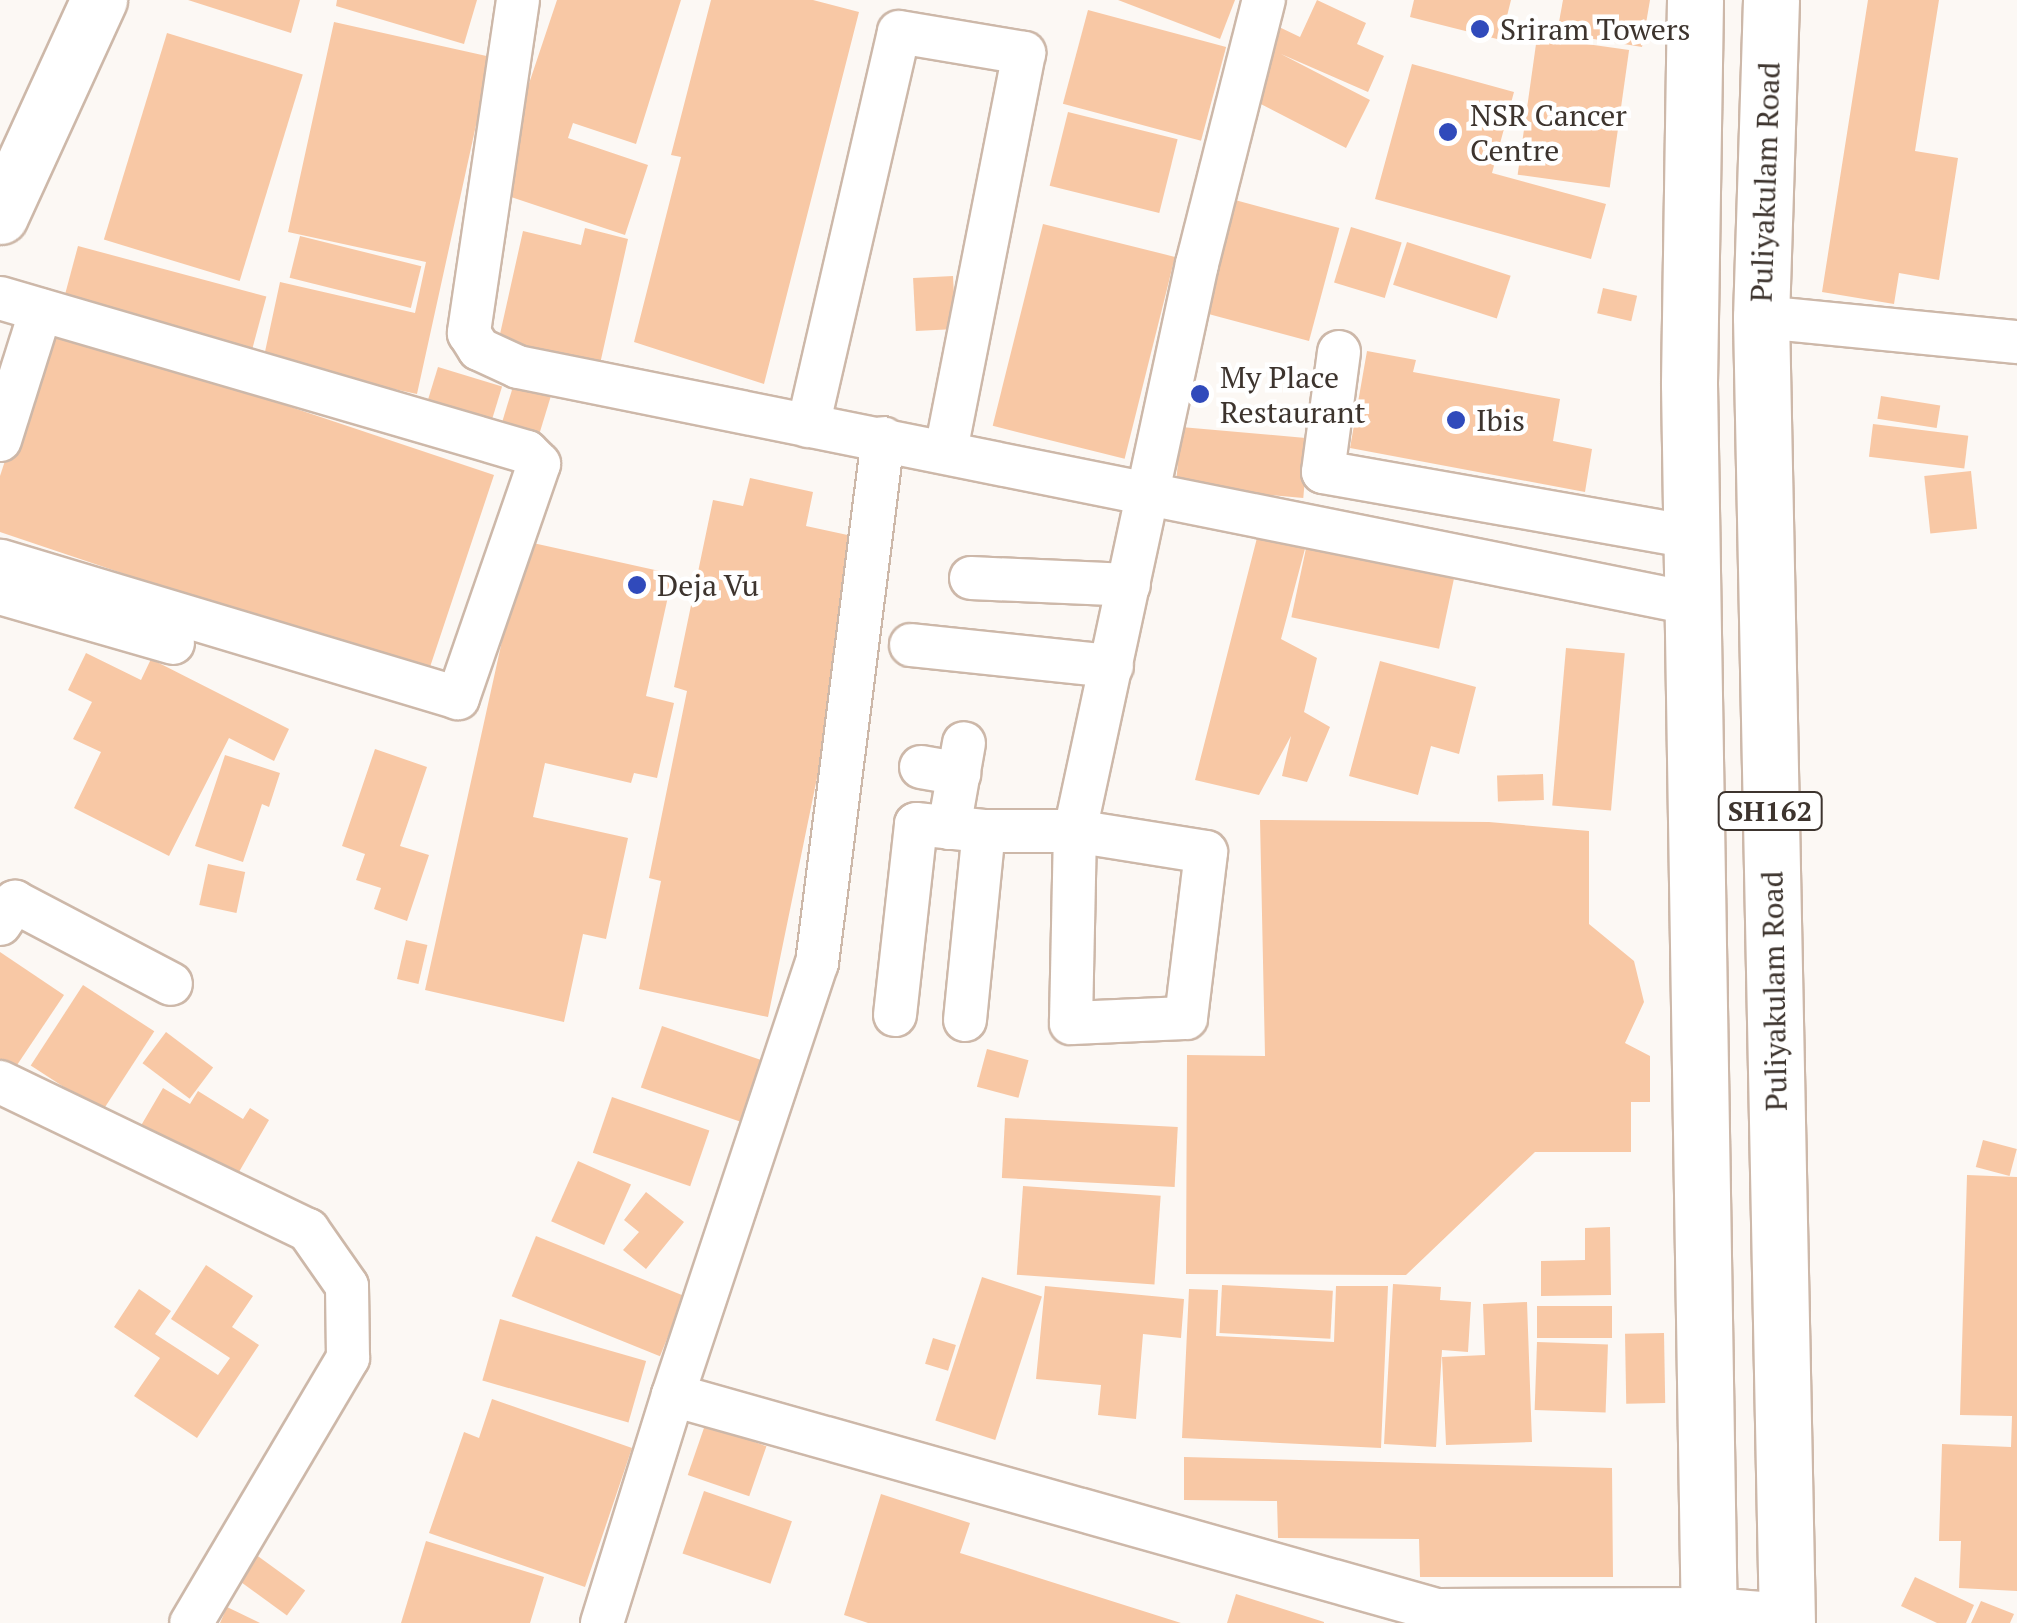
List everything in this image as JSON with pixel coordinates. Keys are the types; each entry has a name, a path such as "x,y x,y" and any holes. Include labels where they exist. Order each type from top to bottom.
{"main road":[{"path":"0,216 99,0"},
{"name":"SH162","path":"1695,0 1692,537 1702,887 1709,1616"},
{"name":"Puliyakulam Road","path":"1771,0 1761,317 1787,1619"},
{"path":"1702,887 1772,887"}],"street":[{"path":"518,0 469,333 478,350 518,367 808,426 946,449 1694,604"},
{"path":"895,1015 916,824 1074,832 1206,852 1186,1018 1071,1023 1074,832 1198,264 1264,0"},
{"path":"808,426 902,16 1024,52 946,449"},
{"path":"0,298 528,452 539,464 470,679 458,698 0,561"},
{"path":"0,440 41,310"},
{"path":"1761,317 2017,342"},
{"path":"1340,352 1323,472 1692,537"},
{"path":"602,1623 816,963 883,438"},
{"path":"971,578 1130,585"},
{"path":"0,594 360,696"},
{"path":"911,645 1112,666"},
{"path":"948,761 966,829 965,1020"},
{"path":"0,924 15,902 172,984"},
{"path":"0,1082 308,1230 348,1286 348,1358 191,1623"},
{"path":"673,1395 1437,1610 1787,1619"}],"building":[{"path":"188,0 300,0 291,33"},
{"path":"337,0 477,0 464,44 336,6"},
{"path":"557,0 681,0 636,144 573,123 568,138 648,165 625,235 493,191"},
{"path":"711,0 813,0 859,12 764,384 634,342 681,157 671,155"},
{"path":"1118,0 1235,0 1220,39"},
{"path":"1317,0 1366,23 1357,44 1384,56 1368,92 1281,54 1370,100 1346,148 1249,98 1274,50 1267,47 1277,26 1300,37"},
{"name":"Sriram Towers","path":"1414,0 1511,0 1501,40 1410,17"},
{"path":"1563,0 1650,0 1642,47 1557,33"},
{"path":"1868,0 1939,0 1915,151 1958,158 1939,280 1899,273 1894,304 1822,292"},
{"path":"1088,10 1226,47 1201,141 1063,104"},
{"path":"334,22 491,57 417,394 263,361 280,282 415,313 426,262 288,232"},
{"path":"167,33 303,75 240,281 104,240"},
{"path":"1537,37 1629,50 1610,188 1518,175"},
{"name":"NSR Cancer Centre","path":"1412,64 1514,92 1492,173 1606,204 1591,259 1375,199"},
{"path":"1068,112 1178,139 1159,213 1050,186"},
{"path":"1235,200 1339,228 1309,341 1205,313"},
{"path":"1043,224 1175,257 1125,459 993,426"},
{"path":"1351,227 1402,242 1385,298 1334,282"},
{"path":"585,228 628,239 600,364 498,343 523,231 581,245"},
{"path":"300,236 421,266 411,308 290,278"},
{"path":"1407,242 1511,276 1497,318 1393,285"},
{"path":"78,246 266,296 251,353 63,303"},
{"path":"953,276 956,329 916,331 913,278"},
{"path":"1603,288 1637,296 1631,321 1597,313"},
{"path":"49,326 494,475 427,676 0,532 0,476"},
{"name":"Ibis","path":"1367,351 1416,360 1413,372 1560,399 1553,441 1592,449 1585,492 1350,448"},
{"path":"438,367 502,387 488,433 424,414"},
{"path":"515,380 552,391 537,440 500,429"},
{"path":"1881,396 1940,405 1937,428 1877,419"},
{"path":"1873,424 1968,436 1964,468 1869,457"},
{"path":"1181,427 1309,438 1303,498 1176,487"},
{"path":"1971,471 1977,529 1930,534 1924,476"},
{"path":"750,478 813,492 806,526 866,539 768,1017 639,989 661,881 649,878 687,691 674,687 713,500 743,506"},
{"path":"1258,534 1306,545 1281,639 1317,658 1304,712 1330,727 1307,782 1282,776 1291,736 1259,795 1195,780"},
{"path":"1308,539 1456,570 1439,649 1291,617"},
{"path":"524,541 673,574 646,696 674,703 657,778 634,773 631,783 545,763 533,817 628,838 606,939 583,934 564,1022 425,990"},
{"path":"1566,648 1625,653 1611,811 1552,805"},
{"path":"86,653 141,680 151,659 289,729 274,761 229,738 169,856 74,808 101,752 73,739 92,702 68,690"},
{"path":"1380,661 1476,687 1459,754 1431,746 1418,795 1349,776"},
{"path":"375,749 427,767 400,846 429,855 407,921 374,909 381,888 356,880 365,854 342,846"},
{"path":"225,755 280,773 269,807 262,804 243,862 195,846"},
{"path":"1543,774 1544,800 1498,802 1497,776"},
{"path":"1260,820 1489,822 1589,831 1589,924 1634,961 1644,1002 1625,1043 1650,1056 1650,1102 1631,1102 1631,1152 1535,1152 1406,1275 1186,1274 1187,1055 1265,1056"},
{"path":"208,864 245,872 236,913 199,905"},
{"path":"406,940 427,945 418,984 397,979"},
{"path":"0,952 64,995 13,1071 0,1062"},
{"path":"83,985 154,1031 102,1112 31,1066"},
{"path":"662,1026 770,1063 749,1125 641,1087"},
{"path":"166,1032 213,1068 190,1099 143,1063"},
{"path":"987,1049 1029,1060 1018,1098 977,1087"},
{"path":"163,1088 190,1104 198,1091 243,1119 250,1108 269,1120 232,1184 139,1129"},
{"path":"612,1097 709,1131 690,1186 593,1153"},
{"path":"1005,1118 1178,1127 1175,1187 1002,1178"},
{"path":"1983,1140 2017,1149 2010,1176 1976,1167"},
{"path":"578,1161 631,1185 604,1245 551,1221"},
{"path":"1967,1175 2017,1177 2017,1591 1959,1588 1961,1541 1939,1541 1942,1444 2011,1447 2012,1416 1960,1415"},
{"path":"1023,1186 1161,1196 1154,1284 1017,1275"},
{"path":"646,1192 684,1222 646,1269 623,1250 639,1232 624,1220"},
{"path":"1610,1227 1611,1295 1541,1296 1541,1261 1585,1260 1585,1228"},
{"path":"536,1236 684,1296 660,1356 512,1296"},
{"path":"206,1265 253,1296 232,1327 259,1345 197,1438 134,1396 160,1358 114,1327 139,1289 171,1311 155,1334 218,1375 230,1358 171,1319"},
{"path":"982,1277 1042,1296 995,1440 935,1421"},
{"path":"1393,1284 1441,1287 1440,1300 1471,1302 1468,1352 1442,1350 1436,1447 1384,1444"},
{"path":"1222,1285 1333,1291 1330,1339 1219,1333"},
{"path":"1045,1286 1184,1299 1181,1338 1143,1334 1136,1419 1098,1415 1101,1385 1036,1379"},
{"path":"1336,1286 1388,1286 1381,1448 1182,1438 1189,1289 1218,1290 1216,1336 1334,1342"},
{"path":"1527,1302 1532,1442 1446,1445 1442,1357 1485,1355 1483,1304"},
{"path":"1537,1306 1612,1306 1612,1338 1537,1338"},
{"path":"500,1319 646,1361 628,1422 482,1381"},
{"path":"1664,1333 1665,1403 1626,1404 1625,1334"},
{"path":"933,1338 956,1345 948,1371 925,1364"},
{"path":"1537,1342 1608,1344 1606,1412 1535,1410"},
{"path":"492,1399 632,1448 585,1587 429,1533 464,1432 479,1438"},
{"path":"705,1425 766,1446 749,1496 688,1475"},
{"path":"1184,1457 1612,1468 1613,1577 1420,1577 1419,1539 1278,1538 1277,1501 1184,1500"},
{"path":"704,1491 792,1521 770,1584 683,1553"},
{"path":"881,1494 970,1523 960,1553 1181,1623 868,1623 844,1615"},
{"path":"426,1541 544,1577 530,1623 401,1623"},
{"path":"255,1554 305,1590 287,1616 237,1579"},
{"path":"1915,1577 1974,1605 1966,1623 1937,1623 1901,1606"},
{"path":"1236,1594 1324,1622 1324,1623 1227,1623"},
{"path":"1981,1601 2014,1614 2010,1623 1971,1623"},
{"path":"227,1607 260,1623 220,1623"}],"place":[{"name":"Sriram Towers","path":"1480,29"},
{"name":"NSR Cancer Centre","path":"1448,132"},
{"name":"My Place Restaurant","path":"1200,394"},
{"name":"Ibis","path":"1456,420"},
{"name":"Deja Vu","path":"637,585"}]}
